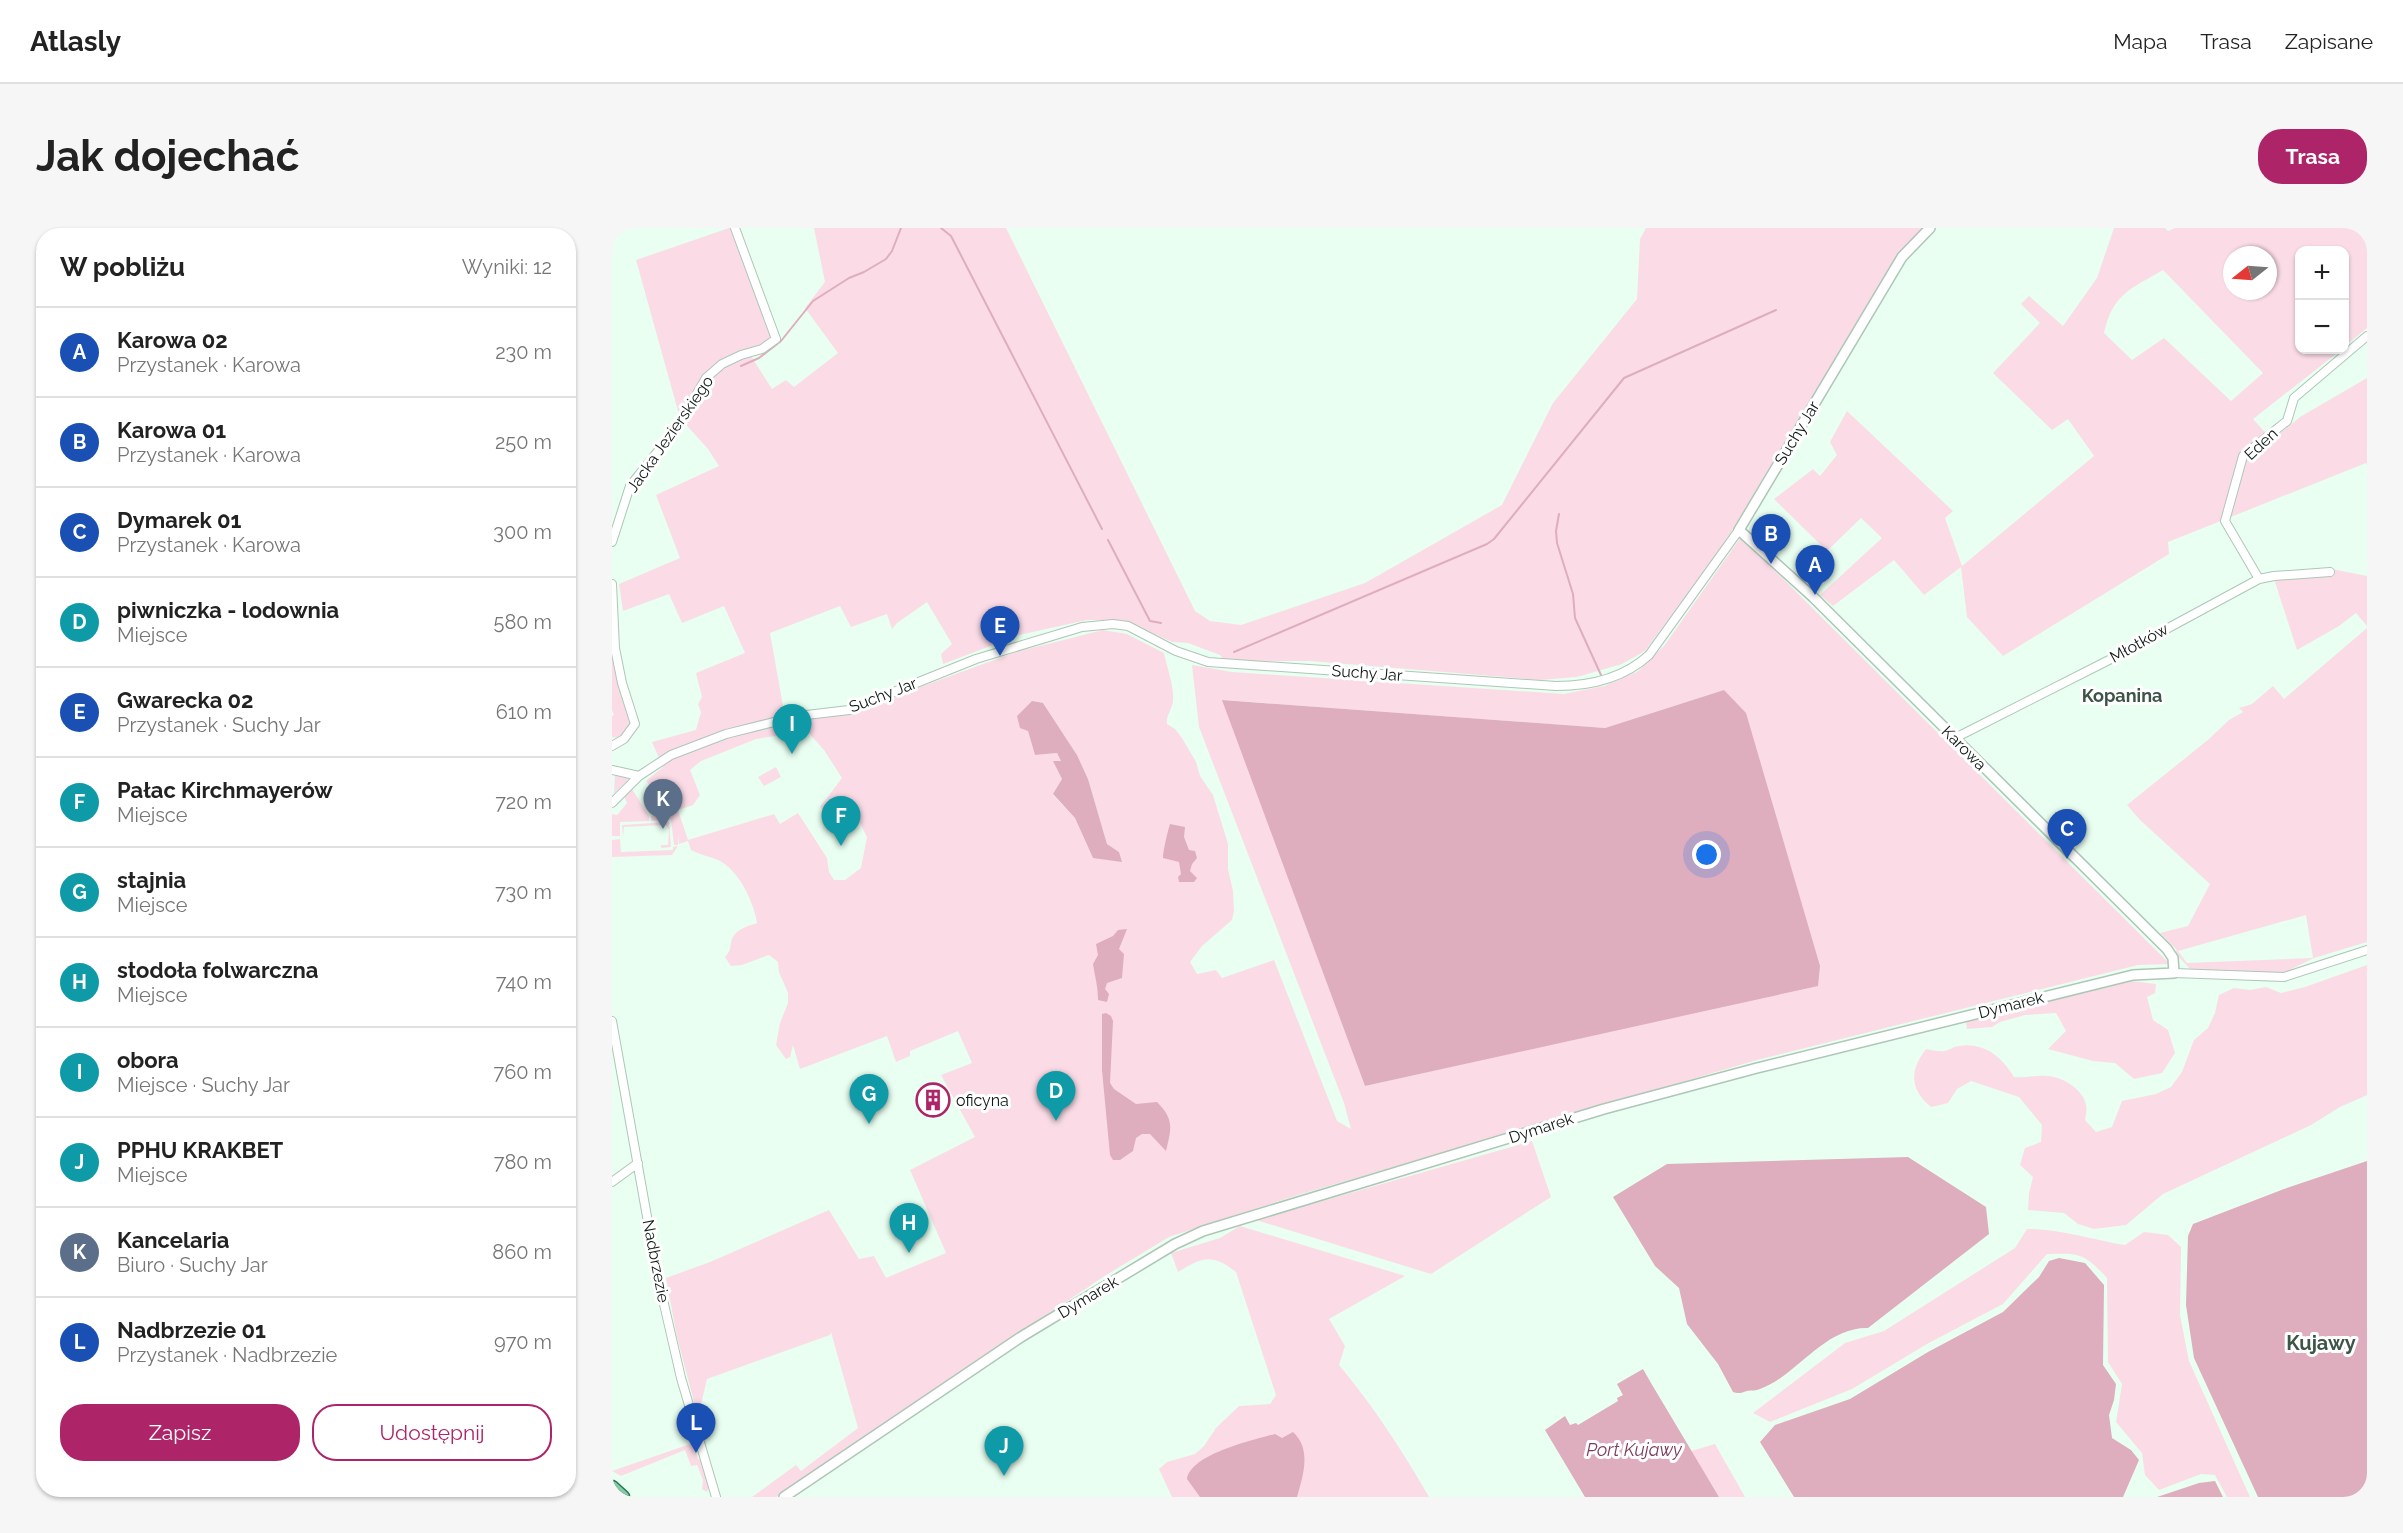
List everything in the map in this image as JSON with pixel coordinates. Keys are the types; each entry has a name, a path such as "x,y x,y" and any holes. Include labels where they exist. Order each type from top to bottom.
{"main road":[{"path":"612,1486 623,1497"}],"street":[{"name":"Jacka Jezierskiego","path":"612,542 630,486 679,425 706,378 722,364 762,349 776,339 735,228"},
{"name":"Suchy Jar","path":"612,803 639,776 670,755 726,734 798,716 849,710 976,659 1082,627 1128,626 1176,651 1208,662 1556,686 1592,683 1623,673 1640,664 1649,655 1739,530 1902,258 1930,228"},
{"name":"Eden","path":"2259,579 2225,521 2243,456 2286,421 2294,398 2367,336"},
{"name":"Karowa","path":"1739,530 1813,597 2169,951 2174,960 2174,974"},
{"name":"Młotków","path":"1955,738 2109,660 2259,579 2330,572"},
{"path":"612,584 615,648 622,683 635,724 624,739 612,746"},
{"path":"612,770 639,776"},
{"name":"Dymarek","path":"784,1497 1021,1337 1175,1244 1203,1231 1604,1108 2133,975 2284,977 2367,950"},
{"name":"Nadbrzezie","path":"612,1021 658,1278 681,1378 716,1497"},
{"path":"612,1182 639,1163"}],"shaded area":[{"path":"732,228 774,338 721,361 700,381 693,396 719,371 742,358 751,356 772,389 786,380 794,387 838,353 805,308 825,282 814,228 1006,228 1195,611 1210,621 1241,625 1365,583 1502,505 1553,403 1637,299 1640,239 1646,228 1924,228 1902,250 1752,500 1716,555 1645,651 1622,664 1577,677 1540,680 1310,661 1225,661 1220,655 1188,643 1172,642 1123,620 1087,620 1019,635 943,664 941,654 952,644 927,602 892,629 887,614 851,627 840,606 770,633 783,706 806,715 824,717 857,710 1016,652 1103,630 1127,634 1164,653 1173,695 1167,724 1175,729 1182,738 1196,762 1200,776 1213,795 1228,844 1228,869 1233,891 1232,920 1202,946 1190,962 1197,974 1216,970 1222,978 1274,960 1337,1121 1351,1129 1344,1103 1199,727 1192,665 1232,672 1564,694 1604,686 1637,672 1664,646 1741,537 2170,964 2138,965 1757,1060 1298,1195 1169,1237 1103,1277 776,1497 752,1497 796,1465 801,1471 858,1428 831,1332 830,1335 707,1379 698,1417 677,1337 666,1278 710,1262 829,1210 859,1259 874,1256 886,1278 946,1253 910,1170 975,1137 941,1075 972,1063 958,1031 910,1051 910,1056 896,1062 887,1036 800,1069 793,1045 790,1057 786,1059 776,1045 780,1023 788,1003 788,993 779,972 778,962 769,955 742,965 731,966 725,957 736,933 757,923 744,887 725,864 691,850 688,841 679,844 678,835 678,845 674,845 671,819 651,821 651,816 672,814 646,781 663,767 652,742 696,730 701,712 698,704 702,697 696,673 745,653 724,606 682,623 669,594 623,611 619,584 680,558 656,495 719,466 708,449 680,418 636,260","holes":["1724,690 1818,985 1365,1086 1223,700 1605,728","1043,703 1077,755 1088,779 1107,844 1119,852 1093,858 1075,818 1053,795 1062,779 1054,761 1061,761 1057,753 1035,755 1028,731","807,731 824,750 842,778 820,807 833,822 853,809 867,837 861,868 845,880 834,880 829,872 827,858 798,813 780,824 774,814 688,840 678,810 693,805 700,795 690,770 701,761 756,739"]},
{"path":"2114,228 2165,228 2168,231 2175,228 2367,228 2367,328 2349,343 2349,246 2295,246 2295,354 2336,354 2253,419 2272,440 2300,417 2367,378 2367,465 2366,463 2168,542 2169,554 2003,656 1967,617 1961,567 1924,595 1894,560 1833,606 1820,595 1882,538 1861,518 1827,551 1774,499 1813,469 1820,476 1837,455 1830,442 1847,411 1953,511 1945,518 1962,566 2094,456 2068,419 2052,430 1993,373 2040,323 2021,304 2029,296 2063,326 2097,278","holes":["2163,270 2263,373 2231,401 2164,338 2132,360 2104,333 2118,300"]},
{"path":"2332,569 2367,576 2367,626 2356,613 2339,626 2297,650 2274,579 2332,576"},
{"path":"2367,628 2367,942 2314,958 2283,973 2204,973 2189,968 2175,953 2177,950 2160,933 2188,926 2210,884 2140,820 2127,805 2229,720 2243,712 2239,708 2252,704 2273,686 2284,699","holes":["2306,915 2313,958 2187,963 2178,951"]},
{"path":"612,658 614,658 633,721 620,738 612,737 612,716 614,715 612,710"},
{"path":"776,767 781,777 764,786 758,777"},
{"path":"615,774 627,776 628,780 614,793"},
{"path":"632,789 649,816 649,821 620,822 620,836 612,836 612,814 617,815 627,803 624,796"},
{"path":"669,822 671,847 661,848 661,845 668,845 669,830 666,825 624,827 623,836 622,825"},
{"path":"620,839 621,852 673,850 673,847 678,846 672,855 612,857 612,840"},
{"path":"2367,965 2367,1095 2340,1107 2311,1125 2163,1194 2126,1225 2094,1229 2078,1224 2064,1213 2028,1210 2033,1177 2020,1165 2025,1148 2041,1142 2042,1125 2019,1097 1971,1081 1957,1089 1948,1103 1931,1107 1919,1094 1914,1080 1920,1057 1926,1049 1943,1051 1957,1046 1976,1046 1998,1057 2014,1077 2059,1078 2077,1089 2084,1099 2085,1120 2096,1132 2112,1127 2122,1101 2156,1094 2171,1087 2182,1072 2194,1040 2208,1028 2215,1013 2219,995 2234,988 2250,990 2266,987 2281,993"},
{"path":"2132,981 2156,984 2155,993 2147,997 2153,1020 2168,1030 2175,1053 2162,1073 2134,1079 2115,1063 2093,1061 2048,1049 2066,1031 2056,1013 2025,1015 2000,1022 1992,1027 1967,1029 1966,1022"},
{"path":"1532,1141 1551,1197 1431,1274 1256,1220"},
{"path":"1240,1226 1405,1276 1329,1319 1345,1346 1339,1365 1387,1429 1429,1497 1172,1497 1159,1469 1167,1462 1195,1454 1204,1446 1216,1428 1239,1406 1270,1404 1276,1395 1236,1272 1220,1262 1207,1259 1178,1272 1171,1253 1220,1238"},
{"path":"2027,1229 2040,1229 2125,1245 2144,1232 2168,1235 2181,1247 2180,1315 2189,1361 2250,1497 2227,1497 2215,1475 2201,1474 2159,1490 2145,1475 2142,1453 2116,1422 2122,1384 2108,1362 2107,1278 2081,1256 2047,1254 2003,1304 1927,1344 1852,1389 1770,1422 1753,1413 1845,1343 1884,1331 2015,1248"},
{"path":"696,1442 694,1446 698,1459 701,1459 709,1486 707,1492 702,1489 703,1480 697,1465 691,1466 685,1450 621,1476 612,1471"},
{"path":"1715,1444 1745,1497 1719,1497 1691,1451"}],"water":[{"path":"1724,690 1746,713 1820,966 1818,986 1365,1086 1222,700 1605,728"},
{"path":"1032,701 1043,703 1077,755 1088,779 1107,844 1119,852 1122,862 1093,858 1075,818 1053,794 1062,779 1053,761 1061,761 1057,753 1035,755 1028,731 1020,728 1017,716"},
{"path":"1170,824 1185,827 1184,837 1189,850 1195,851 1197,858 1190,871 1197,878 1194,882 1179,882 1178,877 1181,874 1179,862 1163,858"},
{"path":"1127,929 1119,949 1124,954 1122,978 1107,983 1105,989 1109,994 1107,1002 1098,1000 1093,964 1098,955 1096,944 1113,936 1118,930"},
{"path":"1106,1013 1113,1021 1110,1083 1114,1089 1136,1104 1157,1102 1163,1108 1170,1125 1166,1151 1150,1134 1142,1134 1136,1138 1133,1151 1120,1160 1113,1160 1110,1155 1102,1070 1102,1014"},
{"path":"1908,1157 1986,1207 1989,1234 1868,1328 1838,1335 1774,1382 1758,1390 1740,1393 1733,1392 1718,1364 1687,1324 1679,1288 1655,1266 1613,1197 1667,1164"},
{"path":"2367,1161 2367,1497 2258,1497 2194,1358 2186,1305 2188,1236 2193,1224 2284,1189"},
{"path":"2059,1258 2085,1263 2104,1285 2103,1365 2116,1384 2109,1415 2112,1438 2131,1450 2139,1460 2123,1497 1794,1497 1760,1442 1775,1425 1850,1399 1928,1352 2003,1312 2039,1277 2049,1261"},
{"name":"Port Kujawy","path":"1643,1369 1719,1497 1585,1497 1545,1430 1565,1416 1570,1425 1576,1423 1578,1425 1618,1401 1617,1398 1623,1395 1617,1384"},
{"path":"1293,1432 1299,1439 1304,1454 1303,1472 1297,1497 1200,1497 1187,1479 1191,1470 1199,1462 1224,1449 1275,1434 1282,1438"},
{"path":"2215,1481 2223,1497 2157,1497 2199,1483"}],"waterway":[{"path":"741,366 759,358 781,341 813,301 849,278 886,259 892,251 901,228"},
{"path":"941,228 951,236 1102,529"},
{"path":"1234,652 1487,544 1494,539 1624,378 1776,310"},
{"path":"1559,514 1556,531 1557,543 1573,594 1575,618 1601,675"},
{"path":"1108,540 1150,621 1161,623"}],"place":[{"name":"Karowa 01","path":"1771,564"},
{"name":"Karowa 02","path":"1815,595"},
{"name":"Gwarecka 02","path":"1000,656"},
{"name":"obora","path":"792,754"},
{"name":"Kancelaria","path":"663,829"},
{"name":"Pałac Kirchmayerów","path":"841,846"},
{"name":"Dymarek 01","path":"2067,859"},
{"name":"oficyna","path":"933,1100"},
{"name":"piwniczka - lodownia","path":"1056,1121"},
{"name":"stajnia","path":"869,1124"},
{"name":"stodoła folwarczna","path":"909,1253"},
{"name":"Nadbrzezie 01","path":"696,1453"},
{"name":"PPHU KRAKBET","path":"1004,1476"}],"district":[{"name":"Kopanina","path":"2122,695"},
{"name":"Kujawy","path":"2321,1343"}]}
